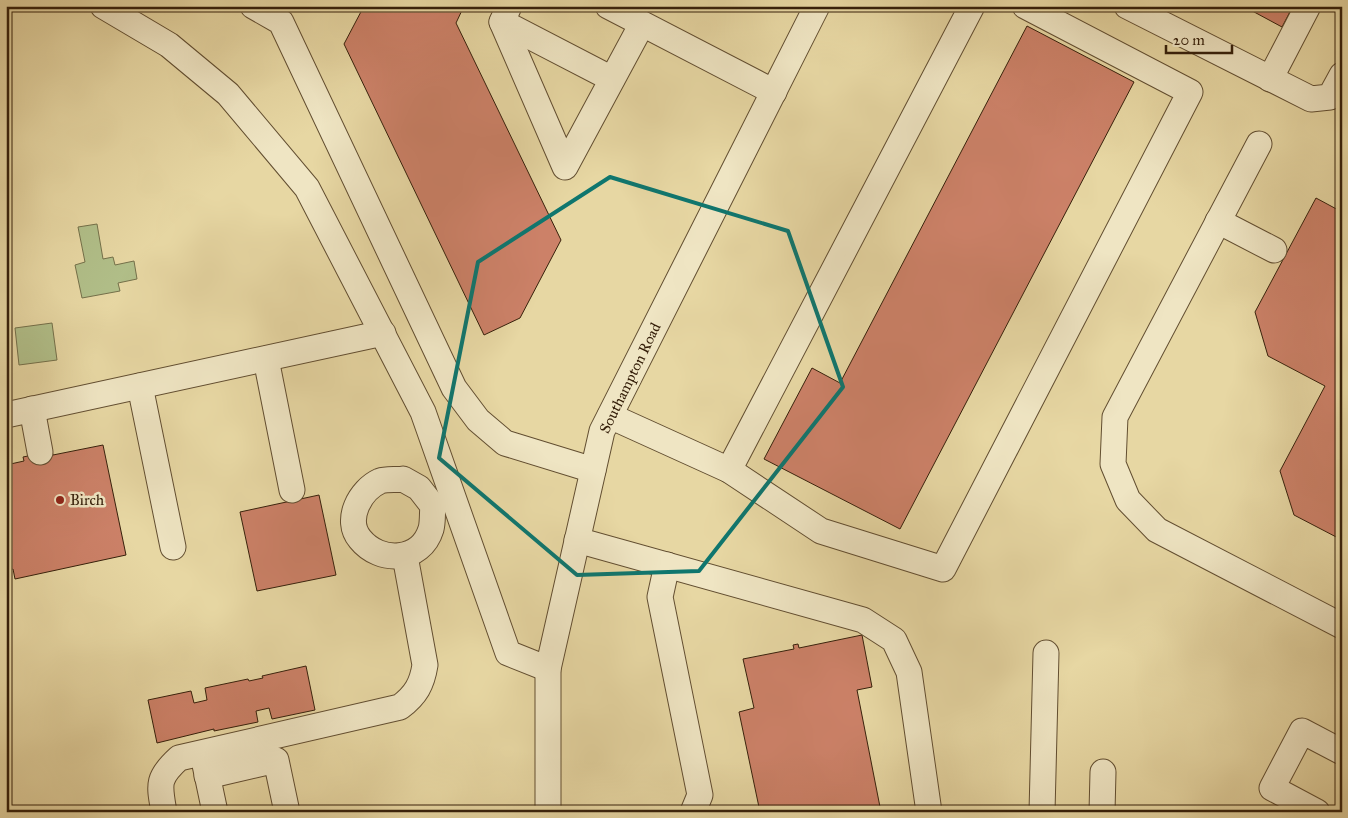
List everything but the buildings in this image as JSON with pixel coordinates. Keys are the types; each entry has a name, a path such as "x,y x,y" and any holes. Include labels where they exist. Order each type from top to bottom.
{"street":[{"path":"103,6 169,45 228,94 307,188 423,412 443,502 508,653 548,669"},
{"path":"253,6 285,14 454,388 478,420 505,443 593,470"},
{"path":"608,6 774,92"},
{"name":"Southampton Road","path":"548,812 548,669 602,431 817,6"},
{"path":"730,470 972,6"},
{"path":"610,416 730,470 821,531 944,569 1190,92 1025,6"},
{"path":"1127,6 1311,99 1330,97 1342,75"},
{"path":"1270,79 1308,6"},
{"path":"505,14 565,167 642,24"},
{"path":"505,14 612,79"},
{"path":"1259,144 1116,416 1113,464 1128,500 1157,530 1338,616"},
{"path":"1218,221 1274,250"},
{"path":"6,415 383,333"},
{"path":"266,359 292,490"},
{"path":"140,386 173,547"},
{"path":"32,409 40,452"},
{"path":"403,479 443,502 421,545 405,556 388,557 372,550 359,538 354,524 355,508 364,492 381,481 403,479"},
{"path":"577,540 863,620 894,640 909,672 929,812"},
{"path":"205,764 400,707 413,697 422,682 425,665 405,556"},
{"path":"668,566 660,597 700,795 693,812"},
{"path":"1042,812 1046,653"},
{"path":"1317,812 1272,788 1302,731 1342,752"},
{"path":"164,812 159,785 166,770 179,758 205,764 276,760 287,812"},
{"path":"205,764 215,812"},
{"path":"1102,812 1103,772"}],"highlighted area":[{"path":"610,177 788,231 843,387 699,571 577,575 439,458 478,262"}],"green space":[{"path":"97,224 103,259 113,257 115,265 134,261 137,279 118,283 120,291 82,298 75,265 85,262 78,227"},
{"path":"52,323 57,360 19,365 15,328"}],"waterway":[{"path":"6,11 7,6"}],"place":[{"name":"Birch","path":"60,500"}]}
